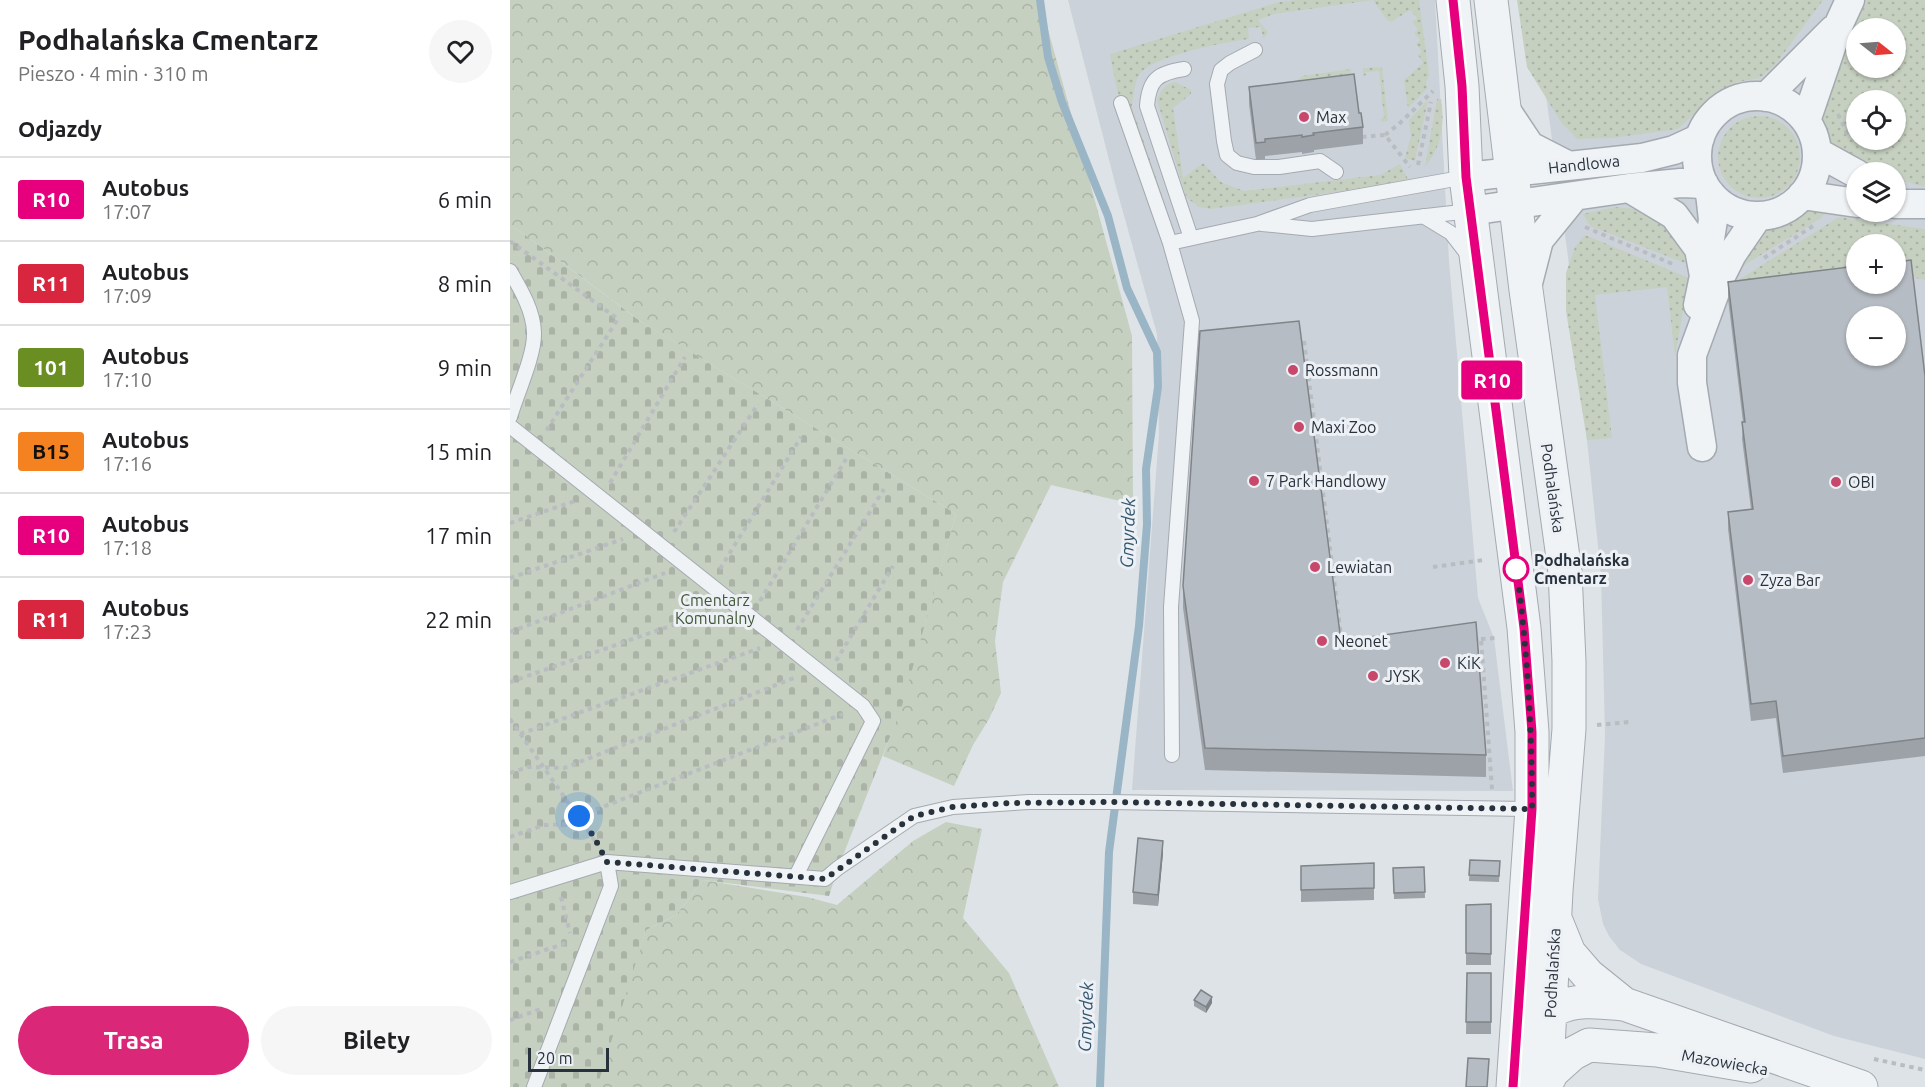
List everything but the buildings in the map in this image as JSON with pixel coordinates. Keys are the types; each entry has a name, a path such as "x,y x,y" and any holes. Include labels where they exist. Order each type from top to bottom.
{"street":[{"name":"Podhalańska","path":"1453,0 1442,85 1491,191 1526,290 1565,572 1569,729 1555,916 1546,1085"},
{"name":"Podhalańska","path":"1491,0 1504,107 1477,267 1524,628 1532,732 1532,809 1513,1087"},
{"path":"1766,97 1845,12"},
{"path":"1806,121 1845,12"},
{"path":"1692,272 1713,220 1707,189 1698,161 1700,138 1707,123 1719,110 1734,100 1751,96 1781,101 1795,109 1806,121 1814,136 1816,152 1813,175 1802,195 1789,206 1774,213 1758,216 1743,214 1730,209 1707,189"},
{"path":"1504,107 1530,146 1569,166"},
{"name":"Handlowa","path":"1491,191 1569,166 1642,158 1674,150 1700,138"},
{"path":"1816,152 1846,168"},
{"name":"Handlowa","path":"1491,191 1576,211 1629,188 1681,183 1707,189"},
{"name":"Handlowa","path":"1629,188 1674,215 1699,249 1692,272 1694,323 1692,383 1701,447"},
{"path":"1802,195 1846,201"},
{"path":"1526,290 1539,240 1576,211"},
{"path":"1692,355 1720,276 1758,216"},
{"name":"Mazowiecka","path":"1555,916 1569,952 1588,975 1624,1004"},
{"path":"1521,971 1537,1002 1589,1045 1565,1060 1552,1072 1546,1085"},
{"name":"Mazowiecka","path":"1516,1049 1527,1026 1557,1008 1584,1002 1624,1004 1860,1087"},
{"name":"Mazowiecka","path":"1589,1045 1657,1050 1729,1061 1860,1087"}],"lane":[{"path":"1255,50 1221,70 1217,84 1227,155 1245,166 1279,167 1320,161 1336,172"},
{"path":"1184,69 1164,73 1154,80 1148,90 1147,106 1191,238"},
{"path":"1121,103 1170,243 1192,321 1172,607 1172,755"},
{"path":"1257,224 1312,229 1423,216 1491,191"},
{"path":"1170,243 1257,224 1310,205 1491,191"},
{"path":"1423,216 1451,233 1477,267"},
{"path":"510,271 526,298 534,332 527,365 510,417"},
{"path":"510,426 863,706 873,721 796,876"},
{"path":"510,892 607,862 825,879 914,816 953,807 1029,802 1109,802 1532,809"},
{"path":"534,1087 611,886 607,862"}],"path":[{"path":"1385,135 1417,174 1442,85"},
{"path":"1362,137 1385,135 1442,85"},
{"path":"1834,105 1846,132"},
{"path":"1576,211 1692,272"},
{"path":"1762,259 1818,223"},
{"path":"510,241 618,319 536,447"},
{"path":"1304,341 1342,644"},
{"path":"510,523 598,497 685,357"},
{"path":"663,548 758,405"},
{"path":"710,585 801,436"},
{"path":"750,616 846,459"},
{"path":"520,734 783,643 884,489"},
{"path":"510,578 643,532"},
{"path":"1433,567 1484,560"},
{"path":"510,632 671,571 680,562"},
{"path":"510,773 528,767 564,768 821,673 893,566"},
{"path":"510,682 734,604"},
{"path":"1470,641 1481,639 1492,787"},
{"path":"579,816 863,706"},
{"path":"510,719 585,824 607,862"},
{"path":"1594,725 1629,722"},
{"path":"510,837 544,825 585,824"},
{"path":"510,962 570,942 572,938 556,878"},
{"path":"510,1020 568,1000"}],"shaded area":[{"path":"1068,0 1435,0 1449,261 1478,598 1494,638 1513,791 1132,790 1159,434 1157,334"},
{"path":"1533,0 1925,0 1925,1059 1834,1036 1641,964 1620,950 1609,936 1603,924 1598,899 1605,735 1601,575 1568,257"}],"green space":[{"path":"510,0 1040,0 1132,336 1133,504 1051,485 1003,582 995,641 1001,693 954,786 883,756 902,703 956,514 643,323 517,229 510,227"},
{"path":"1373,0 1274,14 1258,20 1268,32 1264,38 1261,27 1248,28 1249,39 1173,56 1146,68 1139,75 1132,107 1162,195 1143,164 1128,128 1117,91 1110,54 1279,2"},
{"path":"1373,0 1419,0 1429,75 1426,83 1427,89 1408,108 1404,80 1423,63 1418,55 1422,52 1416,44 1420,40 1414,33 1418,29 1412,22 1417,18 1410,10 1391,22 1387,20"},
{"path":"1517,0 1823,0 1775,65 1760,78 1737,82 1716,93 1678,129 1612,138 1577,139 1561,122 1527,67"},
{"path":"1867,0 1925,0 1925,187 1906,182 1906,162 1851,162 1835,156 1822,135 1816,111 1846,44 1846,78 1906,78 1906,18 1858,18"},
{"path":"1382,67 1388,121 1381,122 1384,118 1379,71 1366,72 1363,76 1363,68"},
{"path":"1351,69 1351,75 1294,84 1302,76"},
{"path":"1175,82 1191,90 1191,94 1173,108 1183,178 1203,163 1221,182 1244,191 1380,175 1400,164 1408,179 1396,184 1210,209 1199,207 1186,197 1157,100 1166,86"},
{"path":"1437,99 1441,99 1441,135 1425,167"},
{"path":"1428,100 1415,161 1405,158 1411,136 1409,120"},
{"path":"1759,116 1775,119 1788,128 1797,141 1800,157 1797,173 1788,186 1775,195 1759,198 1743,195 1730,186 1721,173 1718,157 1721,141 1730,128 1743,119"},
{"path":"1615,207 1644,210 1657,217 1681,240 1692,266 1590,226 1583,214"},
{"path":"1814,207 1832,208 1818,220 1733,272 1760,231"},
{"path":"1839,217 1846,218 1846,222 1875,222 1925,229 1925,280 1906,278 1906,234 1846,234 1846,286 1736,302 1735,282"},
{"name":"Cmentarz Komunalny","path":"510,227 517,229 640,321 956,514 901,709 829,896 703,880 676,915 646,930 597,1087 510,1087"},
{"path":"1585,235 1689,278 1675,356 1667,287 1595,295 1612,438 1587,440 1566,311 1566,273 1575,247"},
{"path":"946,822 982,829 963,918 1009,973 1059,1087 595,1087 646,930 676,915 703,880 807,897 837,905 913,841"}],"waterway":[{"name":"Gmyrdek","path":"1040,0 1048,57 1062,102 1108,216 1127,288 1157,352 1158,387 1146,469 1147,524 1139,626 1109,852 1100,1087"}],"bus line":[{"name":"R10","path":"1453,0 1462,86 1466,177 1524,628 1532,732 1532,809 1513,1087"}],"place":[{"name":"Max","path":"1304,117"},
{"name":"Rossmann","path":"1293,370"},
{"name":"Maxi Zoo","path":"1299,427"},
{"name":"7 Park Handlowy","path":"1254,481"},
{"name":"OBI","path":"1836,482"},
{"name":"Lewiatan","path":"1315,567"},
{"name":"Podhalańska Cmentarz","path":"1516,569"},
{"name":"Zyza Bar","path":"1748,580"},
{"name":"Neonet","path":"1322,641"},
{"name":"KiK","path":"1445,663"},
{"name":"JYSK","path":"1373,676"}],"route":[{"path":"579,816 594,837 607,862 825,879 914,816 953,807 1029,802 1109,802 1532,809 1532,732 1524,628 1516,564 1516,569"}]}
